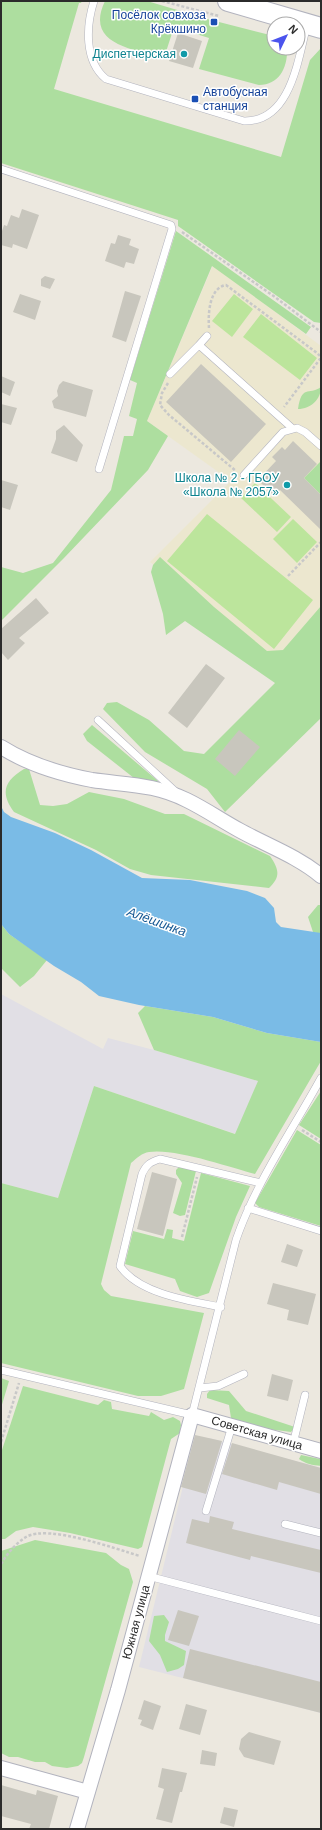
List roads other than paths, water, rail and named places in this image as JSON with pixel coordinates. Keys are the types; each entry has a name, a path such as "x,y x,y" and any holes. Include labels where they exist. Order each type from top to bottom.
{"street":[{"path":"228,1 314,26"},
{"path":"1,747 15,756 69,775 153,788 180,796 198,804 239,830 302,863 321,876"},
{"name":"Советская улица","path":"192,1415 321,1451"},
{"name":"Южная улица","path":"77,1829 118,1690 152,1559 192,1415"},
{"path":"1,1768 88,1792"}],"lane":[{"path":"94,1 89,21 90,52 98,71 106,79 244,121 258,121 273,110 284,99 314,26"},
{"path":"1,169 171,225 172,229 99,469"},
{"path":"170,374 207,336"},
{"path":"199,345 292,428"},
{"path":"244,475 283,432 292,428 297,428 305,432 321,446"},
{"path":"98,720 180,796"},
{"path":"1,1370 192,1415 221,1307 236,1240 248,1208 321,1078"},
{"path":"221,1307 164,1295 125,1273 120,1266 142,1174 146,1166 151,1162 160,1159 261,1183"},
{"path":"248,1208 321,1231"},
{"path":"200,1388 218,1386 244,1374"},
{"path":"294,1444 305,1395"},
{"path":"206,1511 232,1426"},
{"path":"285,1524 321,1533"},
{"path":"148,1576 321,1621"}],"water":[{"name":"Алёшинка","path":"1,806 4,812 11,817 55,833 91,850 142,878 190,880 247,891 265,898 274,908 276,922 281,927 321,933 321,1042 267,1033 213,1017 139,1005 99,996 81,982 54,966 9,934 1,924"}],"place":[{"name":"Посёлок совхоза Крёкшино","path":"214,22"},
{"name":"Диспетчерская","path":"184,54"},
{"name":"Автобусная станция","path":"195,99"},
{"name":"Школа № 2 - ГБОУ «Школа № 2057»","path":"287,485"}]}
